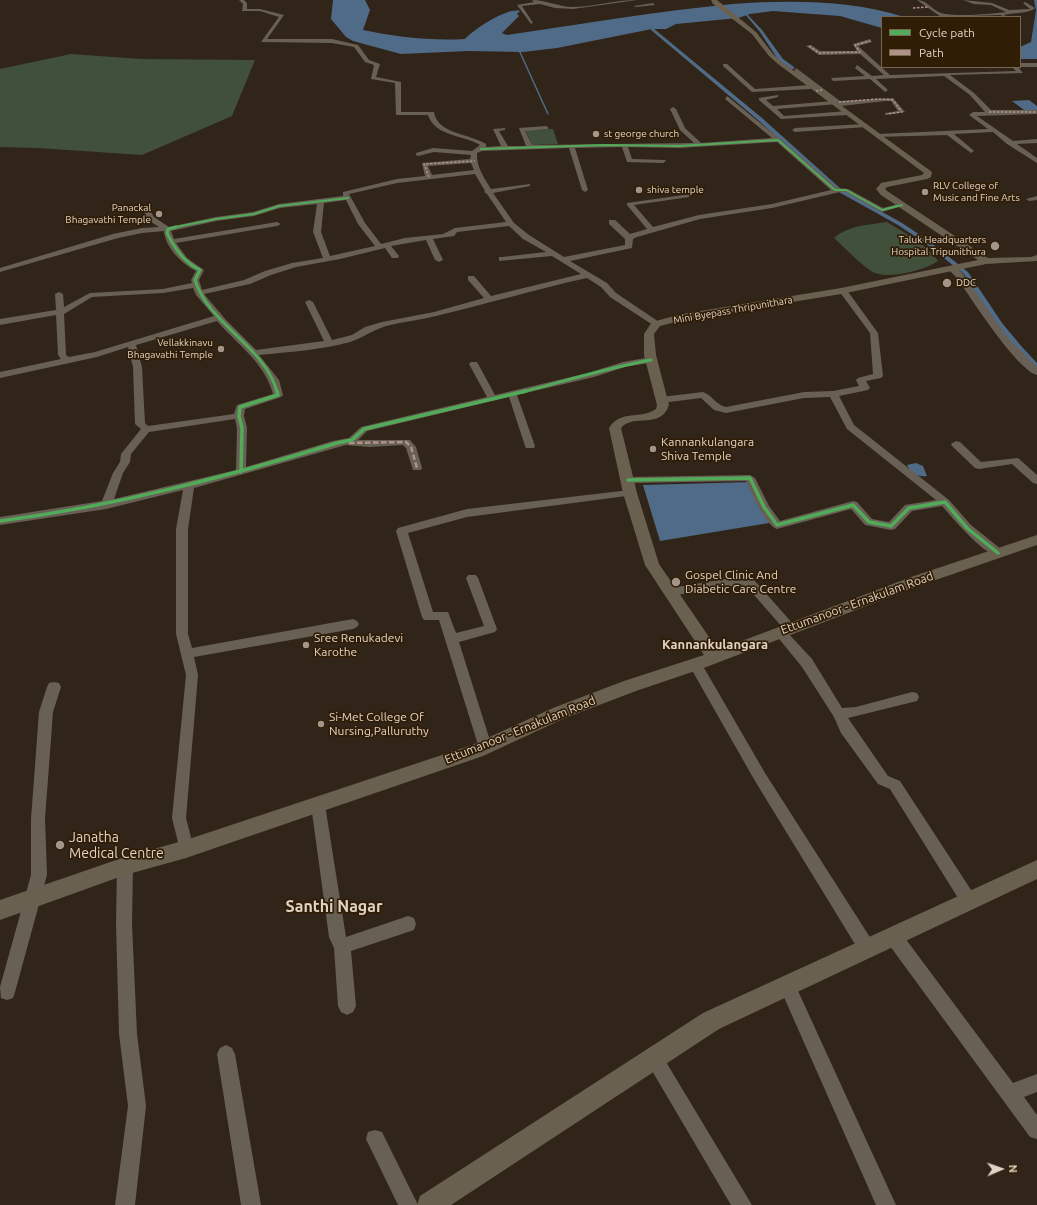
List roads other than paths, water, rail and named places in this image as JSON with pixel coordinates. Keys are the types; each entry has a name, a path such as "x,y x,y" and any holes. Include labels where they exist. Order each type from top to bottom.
{"main road":[{"path":"715,1 748,28 771,55 816,90 841,106 864,126 929,173 924,177 884,185 880,188 884,193 986,261"},
{"name":"Mini Byepass Thripunithara","path":"661,400 651,360 649,334 656,324 682,317 843,291 986,261 1035,262"},
{"path":"661,400 661,411 657,415 622,420 616,425 615,428 630,493 652,565 714,657"},
{"name":"Ettumanoor - Ernakulam Road","path":"0,910 125,866 186,848 318,805 485,747 559,713 630,686 695,665 785,630 1037,540"},
{"path":"429,1205 453,1198 654,1058 711,1021 1037,869"}],"street":[{"path":"217,0 223,0"},
{"path":"241,0 245,4 244,10 260,10 282,16 264,41 332,41 356,46 367,61 377,64 373,78 398,82"},
{"path":"534,0 555,7 573,8 633,1 638,7 653,4"},
{"path":"919,0 942,16 1002,15 1010,13 1009,11"},
{"path":"531,23 519,4 542,2"},
{"path":"963,2 988,3 1009,11 1032,10 1033,8 1025,3"},
{"path":"913,8 929,7"},
{"path":"870,42 855,45 860,52 880,67 888,76"},
{"path":"810,46 819,53 860,52"},
{"path":"1021,65 1037,64"},
{"path":"725,65 754,91 816,90"},
{"path":"857,67 886,90"},
{"path":"833,79 888,76 906,73 945,74 1022,72 1016,68"},
{"path":"796,70 816,90"},
{"path":"945,74 972,94 989,112"},
{"path":"373,84 398,82"},
{"path":"398,82 398,114 432,113 431,116 433,120 450,132 458,136 478,140 484,145 481,149"},
{"path":"816,90 762,97 761,99 784,118 878,99 892,100 902,112 887,114"},
{"path":"728,98 839,191"},
{"path":"772,108 841,106"},
{"path":"673,109 682,129 699,144"},
{"path":"1037,112 989,112 972,115 991,131 1037,161"},
{"path":"795,130 864,126"},
{"path":"530,148 521,129 546,128"},
{"path":"503,129 496,130 506,149"},
{"path":"878,136 991,131"},
{"path":"948,132 971,151"},
{"path":"418,154 428,153 433,150 474,153 481,149 679,146 778,140"},
{"path":"1009,143 1037,141"},
{"path":"625,146 629,161 663,161"},
{"path":"572,147 585,190"},
{"path":"474,153 473,156 484,186 511,224 526,237 604,285 613,295 656,324"},
{"path":"429,177 424,164 475,161"},
{"path":"395,256 362,224 345,193 411,179 478,172"},
{"path":"411,179 415,187"},
{"path":"488,192 528,185"},
{"path":"629,238 651,229 708,215 772,206 846,190 882,210 902,205"},
{"path":"651,229 629,204 689,195"},
{"path":"0,270 14,267 37,258 64,253 89,243 148,228 168,229 216,219 254,214 279,206 348,198"},
{"path":"1029,200 1037,198"},
{"path":"321,202 315,228 316,238 328,259"},
{"path":"145,206 151,218 168,229"},
{"path":"562,260 629,246 629,238 612,222"},
{"path":"170,242 277,224"},
{"path":"0,322 61,312 90,295 198,289 247,282 268,273 295,265 328,259 405,240 454,236 455,230 511,224"},
{"path":"168,229 167,233 170,242 189,266 200,270 195,280 198,289 274,380 278,395 240,407 239,416 242,428 241,472"},
{"path":"429,238 439,260"},
{"path":"502,259 553,254"},
{"path":"953,269 960,276 1016,355 1037,372"},
{"path":"253,353 329,343 356,337 368,329 385,324 435,314 588,275"},
{"path":"471,278 489,299"},
{"path":"661,400 703,395 717,408 726,410 804,395 833,394 865,388 861,380 878,376 874,333 843,291"},
{"path":"59,294 62,355 66,360"},
{"path":"309,302 312,313 329,343"},
{"path":"0,375 131,344 220,317"},
{"path":"131,344 134,349 139,376 138,390 140,424 146,429"},
{"path":"349,443 364,429 591,375 623,364 651,360"},
{"path":"474,364 492,398"},
{"path":"512,394 522,419 530,446"},
{"path":"833,394 850,427 946,502 968,528 998,553"},
{"path":"106,505 118,473 125,462 126,454 146,429 239,416"},
{"path":"0,521 78,511 106,505 188,486 338,444 406,442 411,446 417,468"},
{"path":"956,444 979,466 1014,460 1037,481"},
{"path":"628,480 750,478 764,506 777,525 853,506 869,522 891,526 909,508 946,502"},
{"path":"186,848 179,818 192,675 182,634 182,529 188,486"},
{"path":"485,747 444,615 428,617 402,531 467,513 630,493"},
{"path":"452,639 491,629 472,578"},
{"path":"671,592 731,582 750,583 807,662 839,714 846,729 884,780 895,785 969,901"},
{"path":"187,653 227,649 287,637 299,633 353,624"},
{"path":"695,665 760,778 867,948"},
{"path":"7,992 39,874 38,819 46,712 54,687"},
{"path":"839,714 856,712 912,697"},
{"path":"318,805 337,937 342,946 347,1006"},
{"path":"125,866 124,924 127,1013 137,1106 125,1205"},
{"path":"342,946 408,924"},
{"path":"893,936 1037,1130"},
{"path":"787,986 886,1205"},
{"path":"226,1054 252,1205"},
{"path":"654,1058 742,1205"},
{"path":"1010,1093 1037,1083"},
{"path":"375,1139 408,1205"}],"water":[{"path":"333,0 365,0 370,10 363,30 388,35 426,39 465,39 491,20 508,12 515,11 520,11 517,14 519,16 502,33 507,35 676,10 733,4 776,2 841,4 884,11 901,16 881,16 881,28 840,16 773,11 750,14 738,18 676,24 666,29 652,29 557,48 523,52 468,51 401,54 353,41 346,37 331,19"},
{"path":"1034,0 1037,0 1037,59 1021,59 1021,47 1031,42 1036,10"},
{"path":"1029,100 1037,106 1037,110 1024,110 1012,101"},
{"path":"916,463 923,466 927,476 915,474 907,465"},
{"path":"752,482 769,523 660,541 643,485"}],"waterway":[{"path":"746,15 761,31 781,60 792,68"},
{"path":"652,29 760,119 839,190 900,224 927,242 966,273 999,324 1019,349 1037,367"},
{"path":"519,50 548,114"}],"place":[{"name":"st george church","path":"596,134"},
{"name":"shiva temple","path":"639,190"},
{"name":"RLV College of Music and Fine Arts","path":"925,192"},
{"name":"Panackal Bhagavathi Temple","path":"159,214"},
{"name":"Taluk Headquarters Hospital Tripunithura","path":"995,246"},
{"name":"DDC","path":"947,283"},
{"name":"Vellakkinavu Bhagavathi Temple","path":"221,349"},
{"name":"Kannankulangara Shiva Temple","path":"653,449"},
{"name":"Gospel Clinic And Diabetic Care Centre","path":"676,582"},
{"name":"Sree Renukadevi Karothe","path":"306,645"},
{"name":"Si-Met College Of Nursing,Palluruthy","path":"321,724"},
{"name":"Janatha Medical Centre","path":"60,845"}],"district":[{"name":"Kannankulangara","path":"715,645"},
{"name":"Santhi Nagar","path":"334,907"}]}
